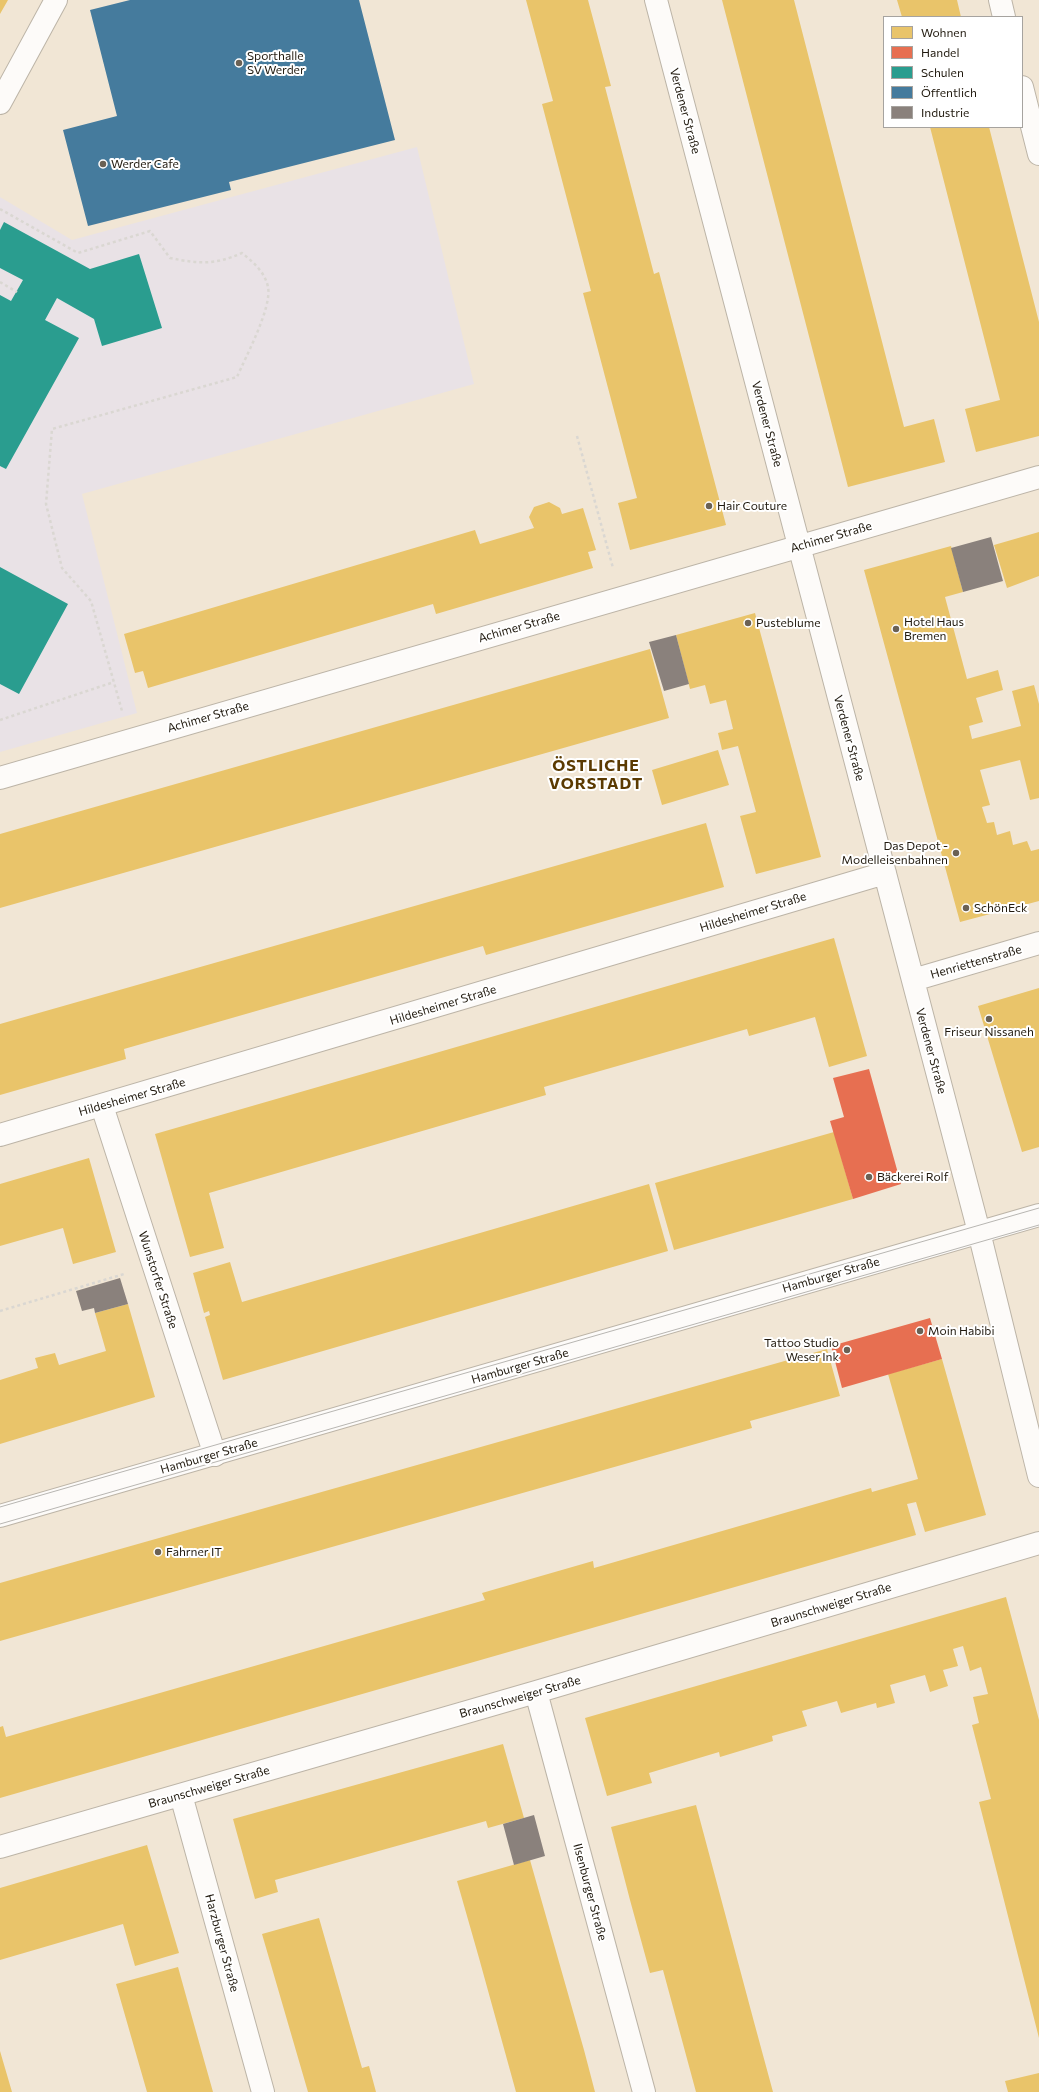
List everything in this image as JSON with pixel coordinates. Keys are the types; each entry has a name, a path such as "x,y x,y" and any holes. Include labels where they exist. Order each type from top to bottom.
{"street":[{"path":"0,103 56,0"},
{"name":"Verdener Straße","path":"656,0 979,1232 1039,1476"},
{"path":"1000,0 1004,16"},
{"path":"1023,91 1039,154"},
{"name":"Achimer Straße","path":"0,778 1039,477"},
{"name":"Hildesheimer Straße","path":"0,1135 885,873"},
{"name":"Henriettenstraße","path":"913,980 1039,943"},
{"name":"Wunstorfer Straße","path":"102,1106 215,1455"},
{"name":"Hamburger Straße","path":"0,1516 215,1455 1039,1215"},
{"name":"Braunschweiger Straße","path":"0,1847 536,1692 1039,1543"},
{"name":"Ilsenburger Straße","path":"536,1692 644,2092"},
{"name":"Harzburger Straße","path":"181,1795 263,2092"}],"path":[{"path":"0,209 78,253 150,231 170,258 196,263 222,261 242,253 258,266 268,287 265,312 237,377 52,429 46,504 62,568 91,601 130,740"},
{"path":"0,282 17,292"},
{"path":"577,436 613,566 616,599"},
{"path":"0,719 114,682"},
{"path":"0,1311 154,1266"}],"shaded area":[{"path":"417,147 474,384 82,494 137,713 0,752 0,197 72,240"}],"building: Wohnen":[{"path":"0,0 8,0 0,14"},
{"path":"526,0 588,0 611,86 605,87 654,274 659,272 726,525 630,550 618,503 637,498 583,293 591,291 542,104 553,101"},
{"path":"722,0 794,0 904,427 934,419 945,462 848,487"},
{"path":"897,0 957,0 961,16 902,16"},
{"path":"930,128 989,128 1039,322 1039,436 976,452 965,409 1000,400"},
{"path":"549,502 560,508 562,514 583,508 596,550 588,552 593,568 436,614 433,604 148,688 143,671 135,673 124,634 475,530 480,544 534,528 529,517 534,507"},
{"path":"1039,532 1039,576 1007,588 994,545"},
{"path":"951,546 963,592 945,597 967,679 998,670 1003,690 976,698 983,722 969,726 972,739 1021,726 1012,691 1034,685 1039,704 1039,798 1030,800 1020,760 980,770 990,805 982,807 987,823 994,822 997,835 1010,831 1013,845 1027,841 1031,851 1039,849 1039,901 960,922 864,570"},
{"path":"755,613 821,857 756,874 740,816 756,812 738,746 722,750 718,733 733,729 726,700 710,704 705,685 690,689 676,635"},
{"path":"650,649 669,718 0,908 0,834"},
{"path":"718,750 729,785 662,805 652,770"},
{"path":"706,823 724,887 486,955 483,946 385,974 124,1049 126,1059 0,1095 0,1024"},
{"path":"834,938 867,1056 829,1067 815,1017 749,1036 747,1029 544,1087 546,1095 209,1193 224,1248 190,1257 155,1134"},
{"path":"1039,988 1039,1147 1022,1152 978,1006"},
{"path":"834,1132 853,1199 674,1250 655,1183"},
{"path":"89,1158 116,1252 73,1264 63,1228 0,1246 0,1184"},
{"path":"649,1184 668,1251 223,1380 205,1317 210,1315 209,1311 204,1313 193,1273 230,1262 242,1302"},
{"path":"128,1304 155,1397 0,1444 0,1380 38,1368 35,1358 55,1353 59,1365 106,1351 95,1313"},
{"path":"827,1349 840,1396 750,1421 752,1428 0,1641 0,1583"},
{"path":"942,1359 986,1515 925,1532 916,1502 907,1504 916,1535 0,1798 0,1727 3,1726 6,1737 485,1600 482,1593 593,1561 594,1568 871,1488 872,1492 918,1479 888,1374"},
{"path":"1006,1597 1039,1720 1039,2038 979,1802 991,1799 972,1725 979,1723 973,1697 988,1694 981,1667 970,1671 963,1646 953,1649 958,1666 943,1670 948,1686 930,1692 925,1675 890,1685 895,1703 877,1708 876,1703 841,1713 837,1701 802,1711 807,1726 772,1736 773,1741 720,1757 719,1752 649,1773 652,1783 607,1796 585,1718"},
{"path":"503,1744 524,1818 488,1828 486,1821 275,1880 278,1892 255,1899 233,1819"},
{"path":"696,1805 773,2092 696,2092 663,1970 650,1973 630,1900 611,1827"},
{"path":"147,1845 179,1953 135,1966 123,1924 0,1960 0,1888"},
{"path":"530,1860 595,2092 516,2092 457,1881"},
{"path":"319,1918 362,2068 369,2066 376,2092 308,2092 262,1934"},
{"path":"178,1967 213,2092 147,2092 116,1984"},
{"path":"0,2051 12,2092 0,2092"},
{"path":"1039,2073 1039,2092 1008,2092 1005,2081"}],"building: Handel":[{"path":"869,1069 901,1184 853,1199 830,1121 844,1117 833,1078"},
{"path":"930,1318 942,1359 842,1388 831,1346"}],"building: Schulen":[{"path":"4,222 90,269 139,254 162,328 102,346 94,319 57,298 45,320 79,338 6,469 0,466 0,295 11,301 23,280 0,268 0,230"},
{"path":"0,567 68,604 19,694 0,684"}],"building: Öffentlich":[{"name":"Sporthalle SV Werder","path":"130,0 359,0 395,140 229,182 231,190 88,226 63,130 117,116 90,10"}],"building: Industrie":[{"path":"991,537 1003,581 963,592 951,548"},
{"path":"676,635 689,684 664,691 649,642"},
{"path":"120,1278 128,1304 95,1313 94,1308 82,1311 76,1291"},
{"path":"534,1815 545,1856 514,1865 503,1824"}],"tram line":[{"path":"0,1507 1039,1208"},
{"path":"0,1524 1039,1225"}],"place":[{"name":"Sporthalle SV Werder","path":"239,63"},
{"name":"Werder Cafe","path":"103,164"},
{"name":"Hair Couture","path":"709,506"},
{"name":"Pusteblume","path":"748,623"},
{"name":"Hotel Haus Bremen","path":"896,629"},
{"name":"Das Depot - Modelleisenbahnen","path":"956,853"},
{"name":"SchönEck","path":"966,908"},
{"name":"Friseur Nissaneh","path":"989,1019"},
{"name":"Bäckerei Rolf","path":"869,1177"},
{"name":"Moin Habibi","path":"920,1331"},
{"name":"Tattoo Studio Weser Ink","path":"847,1350"},
{"name":"Fahrner IT","path":"158,1552"}],"district":[{"name":"ÖSTLICHE VORSTADT","path":"596,775"}]}
